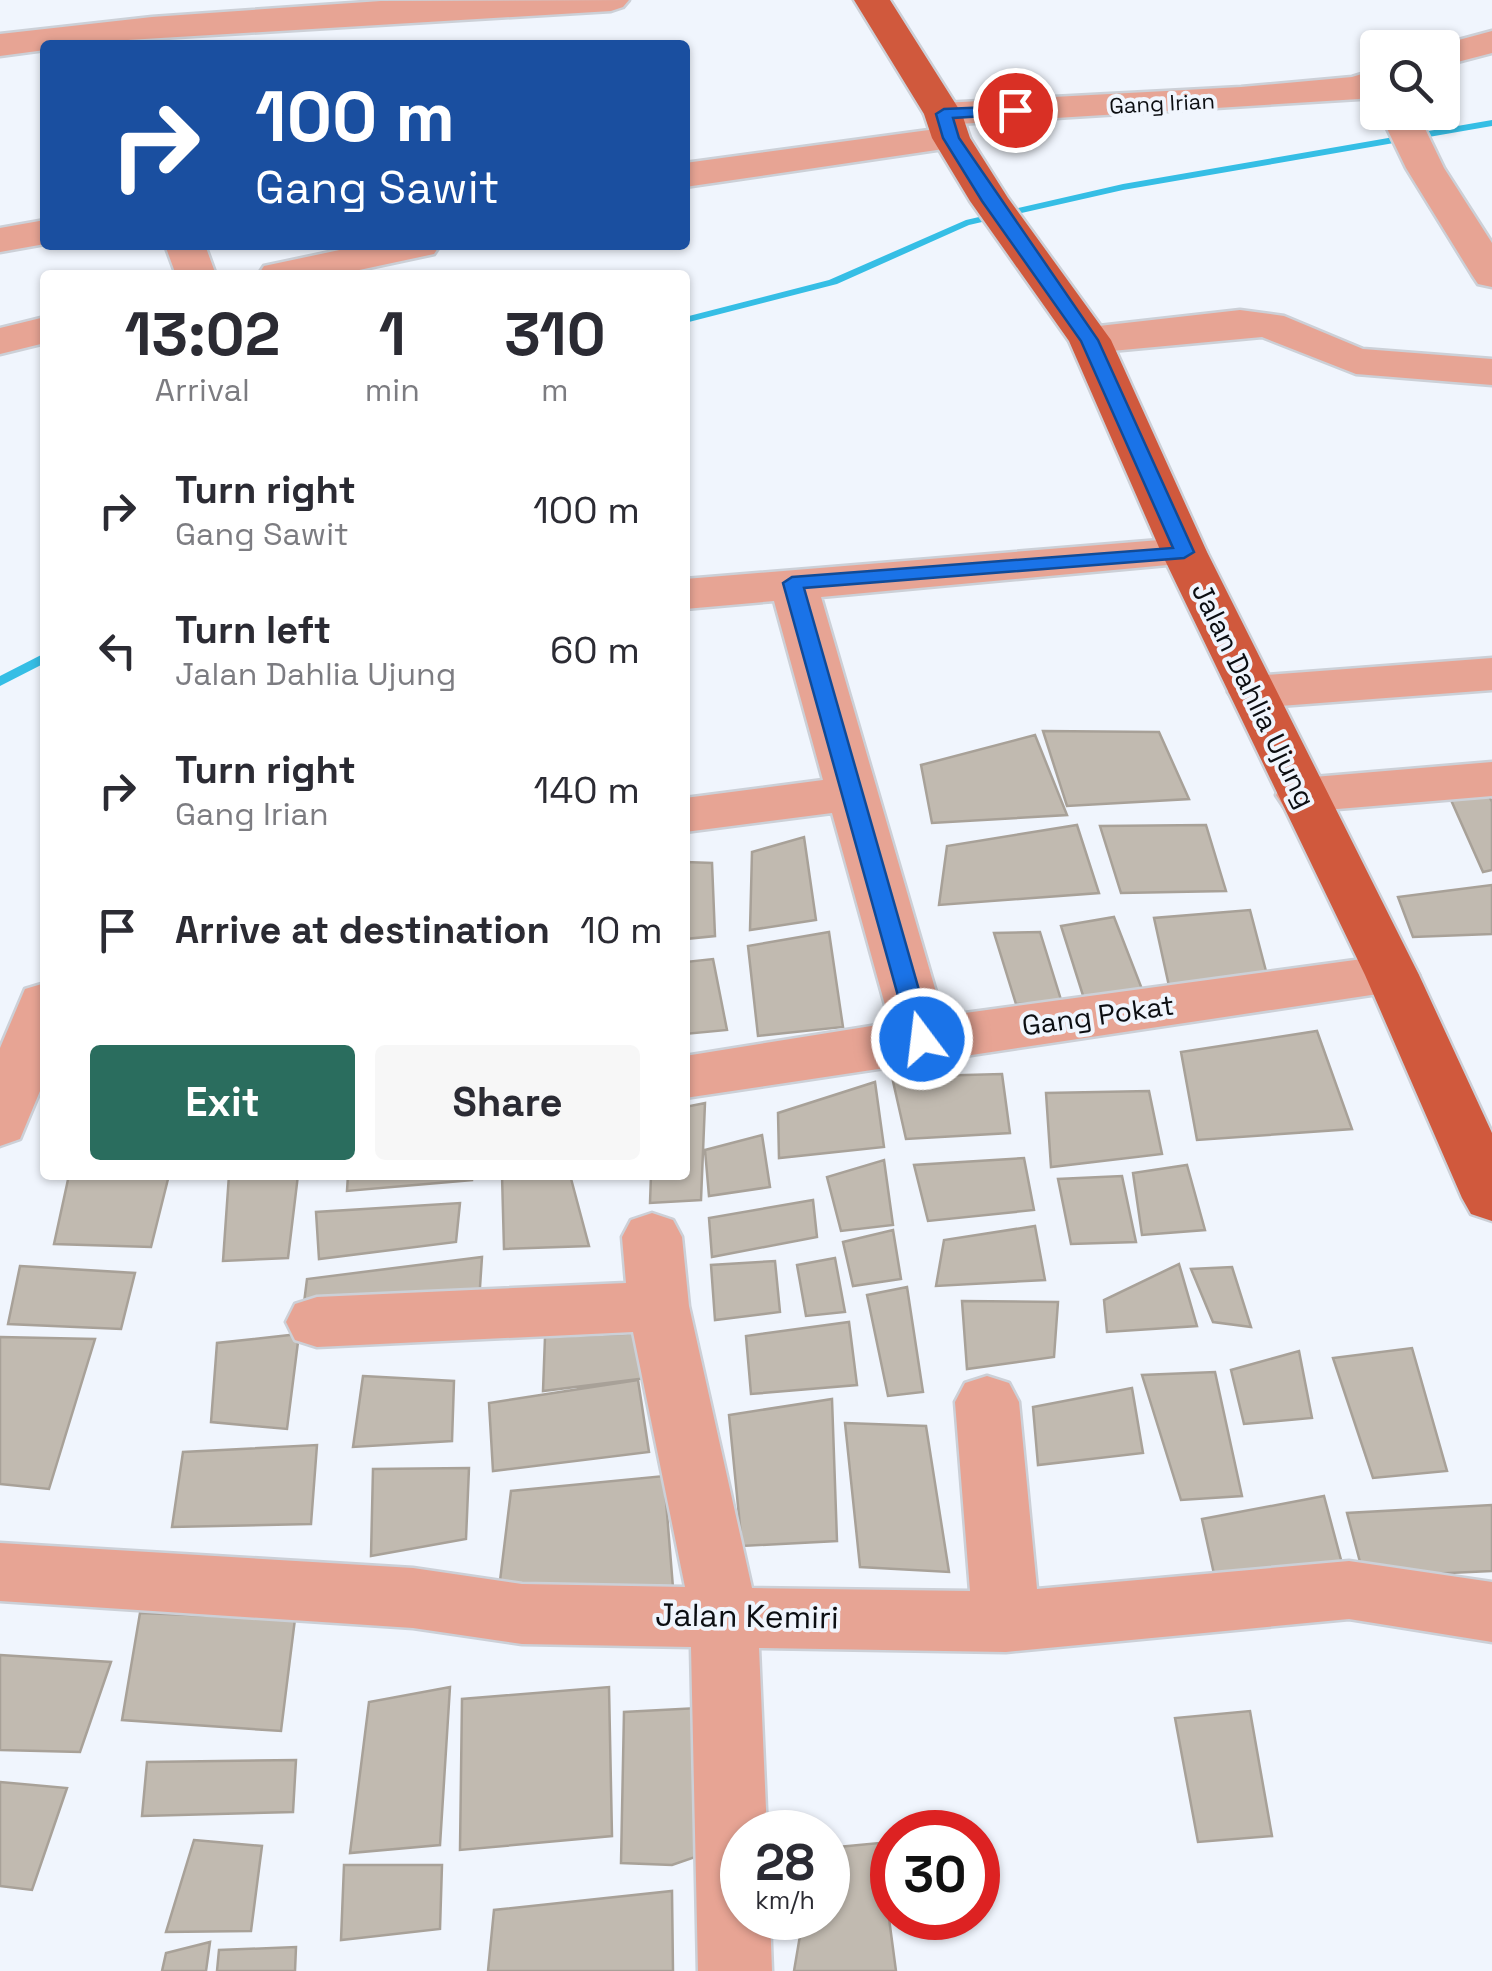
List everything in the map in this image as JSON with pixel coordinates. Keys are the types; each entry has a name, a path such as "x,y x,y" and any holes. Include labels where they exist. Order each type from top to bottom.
{"main road":[{"name":"Jalan Dahlia Ujung","path":"872,0 1000,215 1090,340 1184,552 1392,975 1492,1198"}],"street":[{"path":"0,45 150,23 547,17 611,0"},
{"path":"1460,50 1492,42"},
{"name":"Gang Irian","path":"690,174 947,126 1360,88"},
{"path":"1408,130 1425,168 1492,275"},
{"path":"0,240 40,233"},
{"path":"335,270 403,250"},
{"path":"1090,340 1240,323 1269,324 1356,361 1492,372"},
{"path":"0,341 40,331"},
{"path":"690,593 1184,552"},
{"path":"792,583 855,793 922,1039"},
{"path":"1253,692 1492,674"},
{"path":"1302,796 1492,779"},
{"path":"690,814 855,793"},
{"name":"Gang Pokat","path":"690,1076 922,1039 1392,975"},
{"path":"0,1124 40,1016"},
{"path":"652,1237 658,1306 724,1614 735,1971"},
{"path":"317,1322 658,1306"},
{"path":"987,1402 1006,1622"},
{"name":"Jalan Kemiri","path":"0,1572 413,1598 522,1614 724,1614 1006,1622 1350,1590 1492,1612"}],"building":[{"path":"1043,731 1159,732 1189,799 1067,806"},
{"path":"1035,735 1067,815 932,823 921,765"},
{"path":"1486,790 1492,802 1492,870 1483,872 1451,800"},
{"path":"1077,825 1099,893 939,905 947,846"},
{"path":"1206,825 1226,891 1121,893 1100,826"},
{"path":"804,837 816,920 750,930 752,852"},
{"path":"690,862 712,863 715,936 690,938"},
{"path":"1492,885 1492,934 1413,937 1398,897"},
{"path":"1250,910 1267,975 1171,995 1154,918"},
{"path":"1114,917 1147,1002 1086,1005 1061,926"},
{"path":"829,932 843,1027 758,1036 748,946"},
{"path":"1040,932 1062,1003 1016,1004 994,933"},
{"path":"713,959 727,1030 690,1034 690,961"},
{"path":"1317,1031 1352,1129 1197,1140 1181,1052"},
{"path":"1002,1074 1010,1133 906,1139 892,1077"},
{"path":"875,1082 884,1147 779,1158 778,1113"},
{"path":"1149,1091 1162,1154 1051,1167 1046,1093"},
{"path":"705,1103 701,1200 650,1203 651,1180 690,1180 690,1106"},
{"path":"762,1135 770,1187 709,1196 705,1150"},
{"path":"1024,1158 1034,1210 928,1221 914,1165"},
{"path":"884,1160 893,1225 841,1231 827,1177"},
{"path":"1187,1165 1205,1230 1142,1235 1133,1173"},
{"path":"1122,1176 1136,1242 1071,1244 1058,1179"},
{"path":"68,1180 168,1180 151,1247 54,1244"},
{"path":"229,1180 297,1180 288,1258 223,1261"},
{"path":"348,1180 472,1180 347,1191"},
{"path":"502,1180 571,1180 589,1246 504,1249"},
{"path":"813,1200 817,1237 712,1257 709,1218"},
{"path":"460,1203 456,1242 319,1259 316,1212"},
{"path":"1035,1226 1045,1280 936,1286 944,1240"},
{"path":"893,1230 901,1279 853,1286 843,1242"},
{"path":"482,1257 479,1302 303,1311 307,1279"},
{"path":"835,1258 845,1312 806,1316 797,1265"},
{"path":"775,1261 780,1312 715,1320 711,1265"},
{"path":"1179,1264 1197,1326 1107,1332 1104,1300"},
{"path":"20,1266 135,1273 121,1329 8,1324"},
{"path":"1232,1267 1251,1327 1213,1322 1191,1269"},
{"path":"907,1287 923,1392 888,1396 867,1295"},
{"path":"962,1301 1058,1302 1054,1357 967,1369"},
{"path":"849,1322 857,1385 751,1394 746,1336"},
{"path":"644,1333 647,1378 543,1391 545,1337"},
{"path":"299,1334 287,1429 211,1422 217,1343"},
{"path":"0,1337 95,1339 49,1489 0,1484"},
{"path":"1412,1348 1447,1471 1373,1478 1333,1358"},
{"path":"1299,1351 1312,1418 1244,1424 1231,1370"},
{"path":"1215,1372 1242,1496 1181,1500 1142,1375"},
{"path":"363,1376 454,1381 452,1441 353,1447"},
{"path":"638,1380 649,1452 493,1471 489,1403"},
{"path":"1132,1388 1143,1453 1038,1465 1033,1407"},
{"path":"832,1399 837,1541 742,1546 729,1415"},
{"path":"845,1423 926,1426 949,1572 860,1567"},
{"path":"317,1445 311,1524 172,1527 183,1452"},
{"path":"469,1468 466,1539 371,1556 373,1469"},
{"path":"664,1476 674,1600 498,1597 511,1491"},
{"path":"1324,1496 1349,1590 1216,1583 1202,1519"},
{"path":"1492,1505 1492,1571 1364,1577 1347,1513"},
{"path":"140,1613 295,1619 281,1731 122,1720"},
{"path":"0,1655 111,1662 80,1752 0,1750"},
{"path":"450,1687 440,1845 350,1853 369,1702"},
{"path":"609,1687 612,1836 460,1850 462,1699"},
{"path":"698,1708 707,1853 672,1865 621,1863 624,1712"},
{"path":"1250,1711 1272,1836 1198,1842 1175,1718"},
{"path":"296,1760 293,1812 142,1816 147,1762"},
{"path":"0,1782 67,1788 32,1890 0,1886"},
{"path":"194,1840 262,1846 251,1931 166,1932"},
{"path":"870,1844 870,1940 892,1940 896,1971 794,1971 799,1940 850,1940 850,1846"},
{"path":"344,1865 442,1865 440,1929 341,1940"},
{"path":"672,1891 673,1971 488,1971 494,1910"},
{"path":"210,1942 206,1971 162,1971 166,1953"},
{"path":"296,1947 295,1971 217,1971 219,1950"}],"waterway":[{"path":"690,319 833,282 966,223 1123,187 1492,123"},
{"path":"0,682 40,660"}],"route":[{"path":"922,1039 855,793 792,583 1184,552 1090,340 990,201 951,138 944,114 1015,110"}]}
